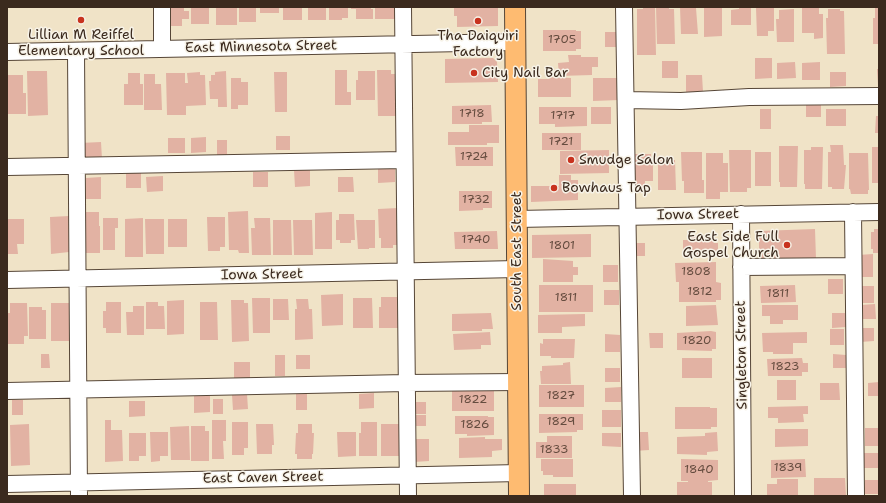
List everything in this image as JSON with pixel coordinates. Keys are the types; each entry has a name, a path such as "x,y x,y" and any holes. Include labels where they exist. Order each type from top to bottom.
{"main road":[{"name":"South East Street","path":"515,7 519,496"}],"street":[{"path":"162,7 162,49"},
{"path":"403,7 408,496"},
{"path":"624,7 632,496"},
{"name":"East Minnesota Street","path":"7,52 515,42"},
{"path":"76,51 79,489"},
{"path":"626,100 681,101 749,97 879,96"},
{"path":"7,168 404,160"},
{"path":"853,212 856,496"},
{"name":"Iowa Street","path":"517,219 879,212"},
{"name":"Singleton Street","path":"741,214 743,496"},
{"path":"741,267 853,266"},
{"name":"Iowa Street","path":"7,280 517,269"},
{"path":"7,391 518,382"},
{"name":"East Caven Street","path":"7,484 79,489 519,473"}],"building":[{"path":"168,7 184,7 184,11 189,11 189,19 182,19 182,26 168,26"},
{"path":"191,7 209,7 209,24 191,24"},
{"path":"216,7 237,7 237,25 216,25"},
{"path":"239,7 256,7 256,22 239,22"},
{"path":"260,7 279,7 279,13 260,13"},
{"path":"283,7 302,7 302,20 283,20"},
{"path":"308,7 326,7 326,20 308,20"},
{"path":"329,7 348,7 348,18 342,18 342,20 329,20"},
{"path":"351,7 371,7 371,9 373,9 373,19 356,19 356,9 351,9"},
{"path":"375,7 396,7 396,19 375,19"},
{"name":"Tha Daiquiri Factory","path":"454,7 498,7 498,26 457,27 457,16 454,16"},
{"path":"643,7 655,7 656,55 637,55 637,9 643,9"},
{"path":"656,7 669,7 669,9 674,9 675,44 657,44"},
{"path":"680,7 696,8 698,34 681,34"},
{"path":"704,7 722,7 722,36 704,37"},
{"path":"739,7 751,7 751,25 731,25 731,10 739,9"},
{"path":"774,7 774,31 768,31 768,36 757,36 756,8"},
{"path":"802,7 819,7 819,14 823,14 823,38 814,39 814,33 802,33"},
{"path":"875,7 879,7 879,44 873,44 873,18 875,18"},
{"path":"794,9 794,42 777,42 776,19 779,19 779,10"},
{"path":"828,9 840,9 840,11 844,11 845,54 827,54 826,18 828,18"},
{"path":"543,30 581,31 581,49 576,49 576,51 543,51"},
{"path":"605,32 619,32 620,47 605,47"},
{"path":"568,55 598,57 598,67 592,67 592,75 559,76 558,63 569,62"},
{"path":"493,58 497,62 498,82 445,83 445,59"},
{"path":"755,58 772,58 772,78 755,79"},
{"path":"662,61 678,61 678,78 662,78"},
{"path":"795,62 796,78 777,79 777,63"},
{"path":"820,62 820,80 802,80 802,63"},
{"path":"877,69 879,69 879,85 878,85"},
{"path":"335,70 347,70 347,92 351,92 351,105 335,105"},
{"path":"377,70 391,70 391,74 396,74 396,116 378,116"},
{"path":"27,71 47,71 48,115 28,116"},
{"path":"226,71 227,107 218,107 218,99 210,99 209,81 211,81 211,75 215,75 215,72"},
{"path":"358,71 375,71 375,100 356,100 356,80 358,80"},
{"path":"200,72 200,75 205,75 206,105 186,106 186,115 167,115 166,73 185,73 185,83 188,83 187,73"},
{"path":"274,72 287,72 287,112 275,112"},
{"path":"830,72 846,72 846,86 830,87"},
{"path":"128,73 140,73 140,84 143,84 143,105 124,105 124,84 128,84"},
{"path":"144,74 155,74 155,84 161,84 162,110 144,110"},
{"path":"7,75 23,75 23,93 26,93 26,114 8,114"},
{"path":"686,75 702,75 703,92 686,92"},
{"path":"548,77 571,78 571,97 538,97 538,79 549,79"},
{"path":"231,78 241,78 241,82 248,82 248,105 238,105 238,109 231,109"},
{"path":"593,78 619,78 619,100 593,101"},
{"path":"806,102 821,102 821,117 806,117"},
{"path":"491,105 492,122 482,122 482,124 452,124 452,106"},
{"path":"539,107 587,107 587,126 555,127 555,124 539,124"},
{"path":"591,107 611,107 611,124 591,124"},
{"path":"760,109 771,109 771,129 760,129"},
{"path":"826,109 846,109 846,126 826,126"},
{"path":"876,116 879,116 879,133 875,133"},
{"path":"469,125 499,125 499,143 487,143 487,145 448,145 448,132 469,132"},
{"path":"542,133 581,133 581,150 542,150"},
{"path":"276,136 290,136 290,150 276,150"},
{"path":"206,137 206,152 191,153 191,138"},
{"path":"168,138 185,138 185,153 168,153"},
{"path":"217,140 227,140 227,156 217,157"},
{"path":"101,142 102,159 80,160 80,143"},
{"path":"830,145 843,145 844,165 846,165 844,189 832,189 832,187 828,187 828,152 831,152"},
{"path":"779,146 798,146 797,187 780,187"},
{"path":"455,147 493,147 493,166 456,166"},
{"path":"811,147 823,147 822,189 805,189 804,150 811,150"},
{"path":"872,147 879,147 879,183 872,183"},
{"path":"609,150 609,173 560,174 560,151"},
{"path":"729,150 751,150 751,188 747,188 747,192 730,192"},
{"path":"681,152 702,152 702,180 704,180 704,193 684,193"},
{"path":"755,152 771,152 771,186 755,186"},
{"path":"706,153 723,153 723,163 728,163 728,192 720,192 720,199 706,199"},
{"path":"849,153 868,153 868,194 851,194 849,189"},
{"path":"634,154 651,154 651,160 653,160 653,181 645,181 645,193 634,193"},
{"path":"658,160 675,160 676,190 658,190"},
{"path":"378,168 395,168 395,182 378,183"},
{"path":"294,170 310,170 310,186 295,187"},
{"path":"253,172 268,172 268,187 253,187"},
{"path":"126,173 141,173 141,188 126,188"},
{"name":"Bowhaus Tap","path":"559,175 571,175 571,180 578,180 578,200 531,202 531,186 559,186"},
{"path":"163,176 163,191 147,192 146,177"},
{"path":"101,177 101,199 86,199 86,178"},
{"path":"338,177 353,177 354,192 338,192"},
{"path":"459,191 492,191 492,208 459,211"},
{"path":"398,208 398,245 393,245 393,248 381,248 381,238 379,238 378,209"},
{"path":"248,211 249,253 239,253 238,250 229,250 228,212"},
{"path":"84,212 99,212 100,253 84,253"},
{"path":"332,212 332,249 315,249 315,213"},
{"path":"339,214 354,214 355,240 351,240 351,243 340,243 340,240 336,240 336,220 339,220"},
{"path":"69,216 69,252 51,254 50,217"},
{"path":"207,217 225,217 225,247 220,247 220,251 208,251"},
{"path":"103,218 118,218 118,228 115,228 115,250 103,250"},
{"path":"143,218 143,257 125,257 125,219"},
{"path":"254,218 270,218 271,255 252,255 251,228 255,228"},
{"path":"7,219 24,219 24,244 17,244 18,254 7,254"},
{"path":"145,219 164,219 164,254 146,254"},
{"path":"168,219 187,219 187,247 168,247"},
{"path":"273,220 291,220 292,255 273,255"},
{"path":"293,220 312,220 313,255 294,255"},
{"path":"356,220 375,220 375,248 358,249"},
{"name":"East Side Full Gospel Church","path":"815,229 816,259 759,261 759,231"},
{"path":"874,229 879,229 879,253 873,253 873,249 871,249 871,232 874,232"},
{"path":"497,231 498,249 455,249 454,232"},
{"path":"591,234 591,257 532,258 532,235"},
{"path":"688,235 714,235 714,243 718,243 718,256 683,256 683,240 688,240"},
{"path":"632,243 645,243 645,256 632,256"},
{"path":"873,254 873,277 858,277 858,255"},
{"path":"543,259 573,261 573,267 578,267 578,275 573,275 573,282 543,282"},
{"path":"716,262 716,282 721,283 721,300 716,300 716,302 679,302 679,282 676,282 675,263"},
{"path":"603,265 618,265 618,282 603,282"},
{"path":"828,279 843,279 843,294 828,294"},
{"path":"539,285 593,285 593,312 539,312"},
{"path":"795,285 796,302 761,303 760,286"},
{"path":"857,286 874,286 874,303 858,303"},
{"path":"604,290 619,290 619,305 604,305"},
{"path":"343,294 343,325 322,326 321,295"},
{"path":"381,297 398,297 398,328 379,328 379,307 381,307"},
{"path":"252,298 270,298 270,333 253,333"},
{"path":"353,298 372,298 373,328 353,328"},
{"path":"273,299 288,299 289,320 273,320"},
{"path":"296,299 308,299 309,309 312,309 313,339 295,340 295,309 297,309"},
{"path":"184,300 184,334 167,335 167,301"},
{"path":"231,300 244,300 244,303 248,303 249,341 232,342"},
{"path":"106,302 121,302 121,333 106,333 106,328 103,328 103,311 106,311"},
{"path":"146,302 158,302 158,306 164,306 165,329 146,329"},
{"path":"200,302 217,302 218,340 200,340"},
{"path":"10,303 27,303 28,336 24,336 24,344 8,344 8,313 10,313"},
{"path":"51,303 70,303 70,341 51,341"},
{"path":"875,304 876,319 861,319 861,305"},
{"path":"716,305 718,325 686,326 686,306"},
{"path":"762,305 798,305 798,320 783,320 783,324 770,324 770,316 762,316"},
{"path":"133,306 144,306 144,335 127,335 126,312 133,312"},
{"path":"29,307 42,307 42,310 46,310 46,339 29,339"},
{"path":"491,313 493,329 482,329 482,331 452,331 452,314"},
{"path":"832,313 845,313 846,327 832,328"},
{"path":"585,314 585,326 562,327 562,333 538,333 538,315"},
{"path":"859,328 874,328 874,341 860,342"},
{"path":"830,329 844,329 844,345 830,345"},
{"path":"490,332 491,345 481,345 481,349 454,350 453,334"},
{"path":"716,332 716,349 712,349 712,351 677,350 677,333"},
{"path":"807,332 807,343 793,343 793,354 773,354 773,352 763,352 762,333"},
{"path":"649,333 663,333 663,348 650,348"},
{"path":"605,334 620,335 620,352 605,352"},
{"path":"543,339 575,339 574,358 551,358 551,356 540,356 540,343 543,344"},
{"path":"41,354 49,354 50,368 41,368"},
{"path":"833,354 846,355 846,368 833,368"},
{"path":"275,355 285,355 285,376 275,376"},
{"path":"296,355 310,355 310,369 296,369"},
{"path":"682,358 712,358 712,378 682,378"},
{"path":"802,358 803,363 808,363 808,372 802,372 802,376 768,376 767,359"},
{"path":"234,362 250,362 250,379 234,379"},
{"path":"570,362 571,384 541,384 540,371 542,371 542,366 563,365 563,363"},
{"path":"605,368 620,368 620,382 605,382"},
{"path":"777,380 796,380 796,400 777,400"},
{"path":"879,382 879,396 868,396 868,383"},
{"path":"820,383 839,383 840,400 820,400"},
{"path":"539,385 584,385 584,407 539,407"},
{"path":"621,387 621,402 605,402 605,388"},
{"path":"452,390 494,390 494,411 452,411"},
{"path":"374,393 374,408 359,409 359,394"},
{"path":"247,394 248,409 233,410 232,395"},
{"path":"296,394 307,394 307,410 296,410"},
{"path":"194,396 210,396 210,412 194,413"},
{"path":"213,399 223,399 223,414 213,414"},
{"path":"12,400 23,400 23,415 12,415"},
{"path":"129,401 145,401 145,416 129,417"},
{"path":"411,402 426,402 426,414 411,414"},
{"path":"808,406 808,414 803,414 804,422 778,423 778,418 768,418 768,407"},
{"path":"675,407 717,408 717,427 711,427 711,429 675,429"},
{"path":"602,410 621,410 621,427 602,427"},
{"path":"539,414 583,414 583,430 577,430 577,432 539,433"},
{"path":"412,415 426,415 426,426 412,426"},
{"path":"455,416 494,417 494,435 467,436 467,434 455,434"},
{"path":"105,420 111,420 111,430 122,430 123,461 105,462"},
{"path":"212,420 226,420 226,441 223,441 224,459 212,459"},
{"path":"232,422 248,422 248,448 244,448 244,455 232,455"},
{"path":"361,422 377,422 377,456 359,456 359,433 361,433"},
{"path":"29,424 30,465 11,466 10,425"},
{"path":"256,424 273,424 274,445 272,445 272,454 257,454"},
{"path":"298,424 312,424 312,433 314,433 312,459 297,459 297,454 295,454"},
{"path":"381,424 399,424 399,456 381,456"},
{"path":"189,426 190,460 171,460 170,427"},
{"path":"191,426 205,426 205,431 209,431 209,461 191,461"},
{"path":"865,428 879,428 879,446 865,446"},
{"path":"775,429 808,429 808,446 775,447"},
{"path":"150,432 168,432 168,456 160,456 160,461 151,462"},
{"path":"337,432 356,432 356,456 338,457"},
{"path":"633,432 648,432 649,450 634,451"},
{"path":"717,432 718,451 707,452 707,455 677,454 677,437 705,436 705,433"},
{"path":"129,433 146,433 146,456 139,456 139,461 129,461"},
{"path":"602,433 621,433 621,447 602,446"},
{"path":"547,436 572,436 572,458 536,458 536,442 547,442"},
{"path":"485,437 485,439 502,439 502,450 492,451 492,457 459,458 459,438"},
{"path":"414,439 429,439 429,461 414,462"},
{"path":"862,453 879,453 879,468 862,468"},
{"path":"541,459 573,459 573,477 553,477 553,475 543,475 543,471 541,471"},
{"path":"681,459 718,460 718,480 708,481 712,482 712,496 677,496 677,482 688,482 681,481"},
{"path":"805,459 806,477 771,478 771,460"},
{"path":"814,478 845,478 846,496 814,496"},
{"path":"777,479 798,479 798,496 767,496 767,484 777,484"},
{"path":"865,480 879,480 879,494 864,494"},
{"path":"544,484 576,484 576,496 544,496"}],"place":[{"name":"Lillian M Reiffel Elementary School","path":"81,20"},
{"name":"Tha Daiquiri Factory","path":"478,21"},
{"name":"City Nail Bar","path":"474,73"},
{"name":"Smudge Salon","path":"571,160"},
{"name":"Bowhaus Tap","path":"554,188"},
{"name":"East Side Full Gospel Church","path":"787,245"}]}
